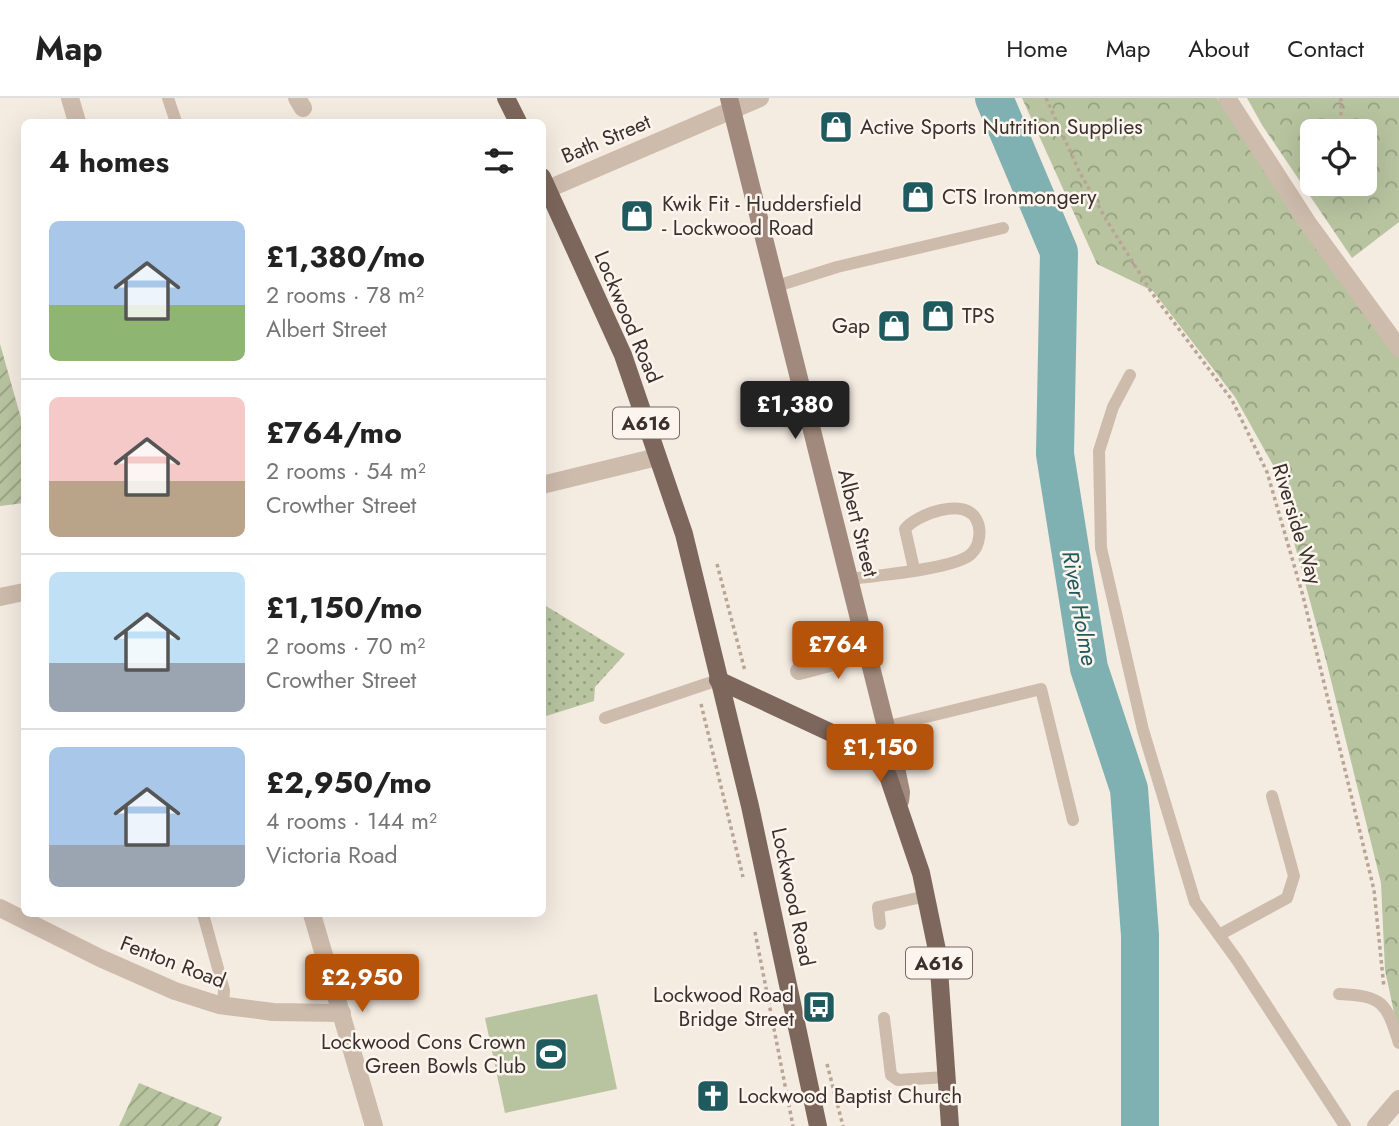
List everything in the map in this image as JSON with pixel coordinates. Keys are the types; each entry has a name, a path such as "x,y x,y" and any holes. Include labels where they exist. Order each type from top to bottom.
{"main road":[{"path":"506,98 516,119"},
{"name":"Lockwood Road","path":"546,185 623,355 684,534 752,819 818,1126"},
{"name":"A616","path":"718,680 771,702 872,754 888,776 899,805"},
{"name":"Albert Street","path":"899,805 926,896 938,955 950,1126"}],"street":[{"path":"70,98 76,119"},
{"name":"Bath Street","path":"546,183 731,104 760,98"},
{"path":"1227,98 1307,222 1399,348"},
{"name":"Albert Street","path":"731,104 895,763 901,792 899,805"},
{"path":"546,484 657,457"},
{"path":"0,597 21,593"},
{"path":"799,671 867,653"},
{"name":"Fenton Road","path":"0,908 162,985 223,1006 273,1012 342,1013"},
{"path":"313,917 374,1126"},
{"path":"1376,1126 1397,1104"}],"lane":[{"path":"168,98 175,119"},
{"path":"777,286 837,267 1003,228"},
{"path":"1130,375 1112,407 1099,451 1101,548 1143,730 1195,902 1302,1053 1345,1126"},
{"path":"849,579 914,569 959,561 971,555 978,544 979,525 974,515 965,509 950,509 913,519 905,529 914,569"},
{"path":"605,718 718,680"},
{"path":"885,727 1041,690 1073,820"},
{"path":"1219,934 1287,898 1294,876 1272,796"},
{"path":"880,924 878,907 926,896"},
{"path":"204,917 224,990 223,1006"},
{"path":"1339,994 1369,995 1389,1010 1399,1043"},
{"path":"884,1018 891,1075 898,1080 946,1077"}],"path":[{"name":"Riverside Way","path":"1046,98 1079,172 1107,221 1152,293 1232,400 1268,472 1303,596 1374,890 1381,970 1389,1010"},
{"path":"1341,98 1341,119"},
{"path":"698,686 745,884"},
{"path":"753,923 793,1126"}],"green space":[{"path":"1022,98 1217,98 1379,321 1399,357 1399,1036 1385,970 1381,883 1326,660 1273,465 1235,397 1153,291 1097,264"},
{"path":"1247,98 1399,98 1399,222 1352,258 1310,196 1377,196 1377,119 1300,119 1300,181"},
{"path":"0,344 21,418 21,503 0,506"},
{"path":"546,606 625,654 595,687 594,701 546,716"},
{"name":"Lockwood Cons Crown Green Bowls Club","path":"597,994 617,1089 505,1113 485,1018"},
{"path":"139,1083 222,1117 218,1126 119,1126"}],"waterway":[{"name":"River Holme","path":"994,98 1059,252 1055,454 1089,668 1129,789 1140,935 1140,1126"}],"place":[{"name":"Active Sports Nutrition Supplies","path":"836,127"},
{"name":"CTS Ironmongery","path":"918,197"},
{"name":"Kwik Fit - Huddersfield - Lockwood Road","path":"637,216"},
{"name":"TPS","path":"938,316"},
{"name":"Gap","path":"894,326"},
{"name":"Lockwood Road Bridge Street","path":"819,1007"},
{"name":"Lockwood Cons Crown Green Bowls Club","path":"551,1054"},
{"name":"Lockwood Baptist Church","path":"713,1096"}]}
